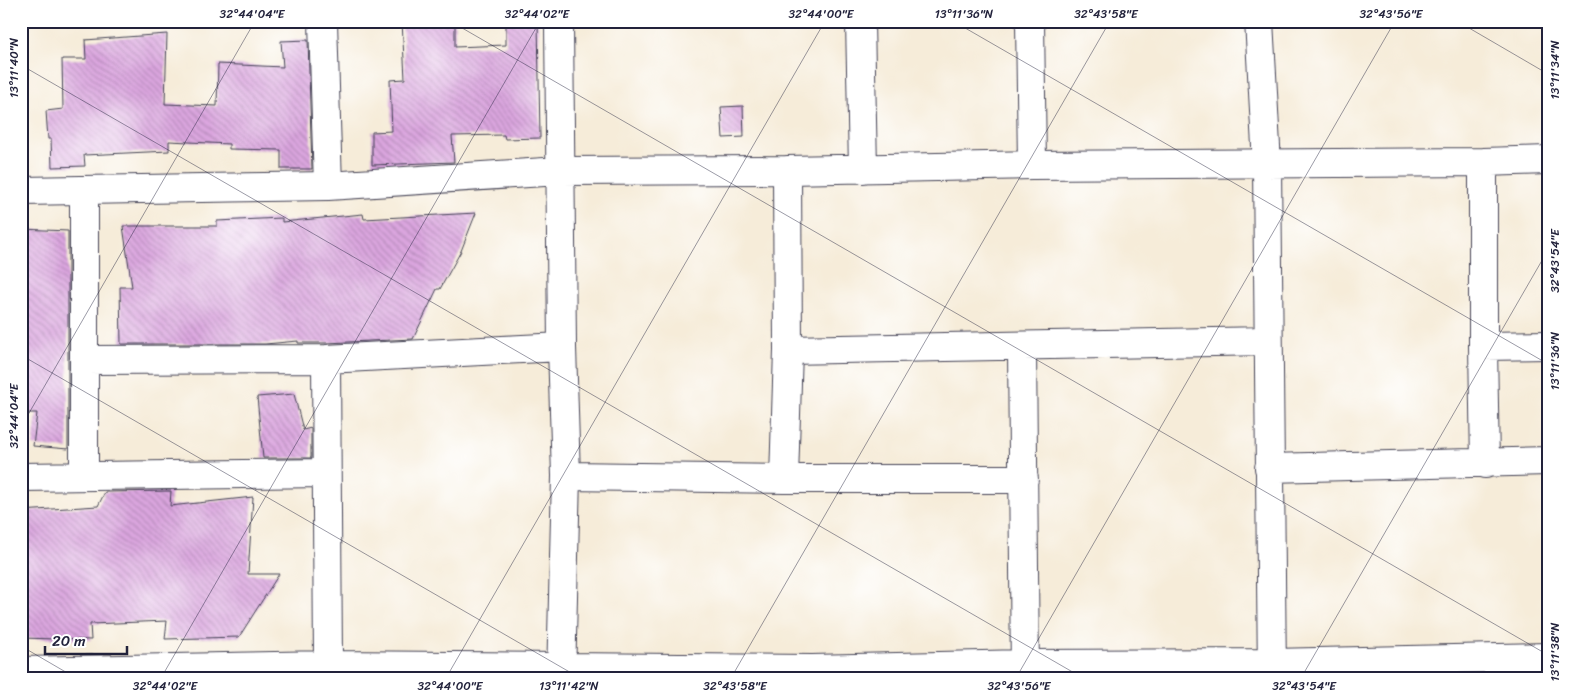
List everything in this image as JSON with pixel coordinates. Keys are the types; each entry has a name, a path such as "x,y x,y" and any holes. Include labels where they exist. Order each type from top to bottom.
{"street":[{"path":"323,21 328,186"},
{"path":"559,21 562,347 566,476 561,672"},
{"path":"860,21 863,169"},
{"path":"1030,21 1032,166"},
{"path":"1259,21 1267,164 1272,670"},
{"path":"21,191 328,186 560,171 788,170 1548,160"},
{"path":"1483,162 1485,464"},
{"path":"784,479 788,350 788,170"},
{"path":"84,191 84,475"},
{"path":"788,350 1268,341"},
{"path":"1483,346 1548,345"},
{"path":"84,360 326,358 562,347"},
{"path":"1022,347 1025,671"},
{"path":"326,358 328,666"},
{"path":"1269,468 1548,461"},
{"path":"21,477 326,473"},
{"path":"566,476 784,479 1024,479"},
{"path":"21,671 94,673 328,666 561,672 812,673 1272,670 1484,668 1548,657"}],"building":[{"path":"402,21 455,21 455,47 506,45 506,21 538,21 540,138 505,139 504,135 452,136 454,162 372,165 372,132 392,131 390,80 405,79"},
{"path":"167,34 165,104 217,106 218,64 283,67 281,41 308,40 312,169 281,169 281,150 229,149 229,144 169,141 169,151 84,155 85,166 52,167 51,139 48,139 46,111 63,109 62,59 86,59 85,40"},
{"path":"743,106 744,137 723,138 721,107"},
{"path":"476,213 461,251 440,289 437,289 413,339 326,343 298,343 298,341 265,344 121,344 120,287 132,287 123,226 217,226 217,221 282,218 282,222 363,214 364,219"},
{"path":"21,229 68,231 68,449 33,446 37,413 21,413"},
{"path":"294,394 303,430 311,428 311,458 263,458 257,397"},
{"path":"171,491 170,506 253,497 248,574 279,574 239,637 165,639 167,621 90,624 91,640 21,638 21,511 98,506 105,492"}]}
